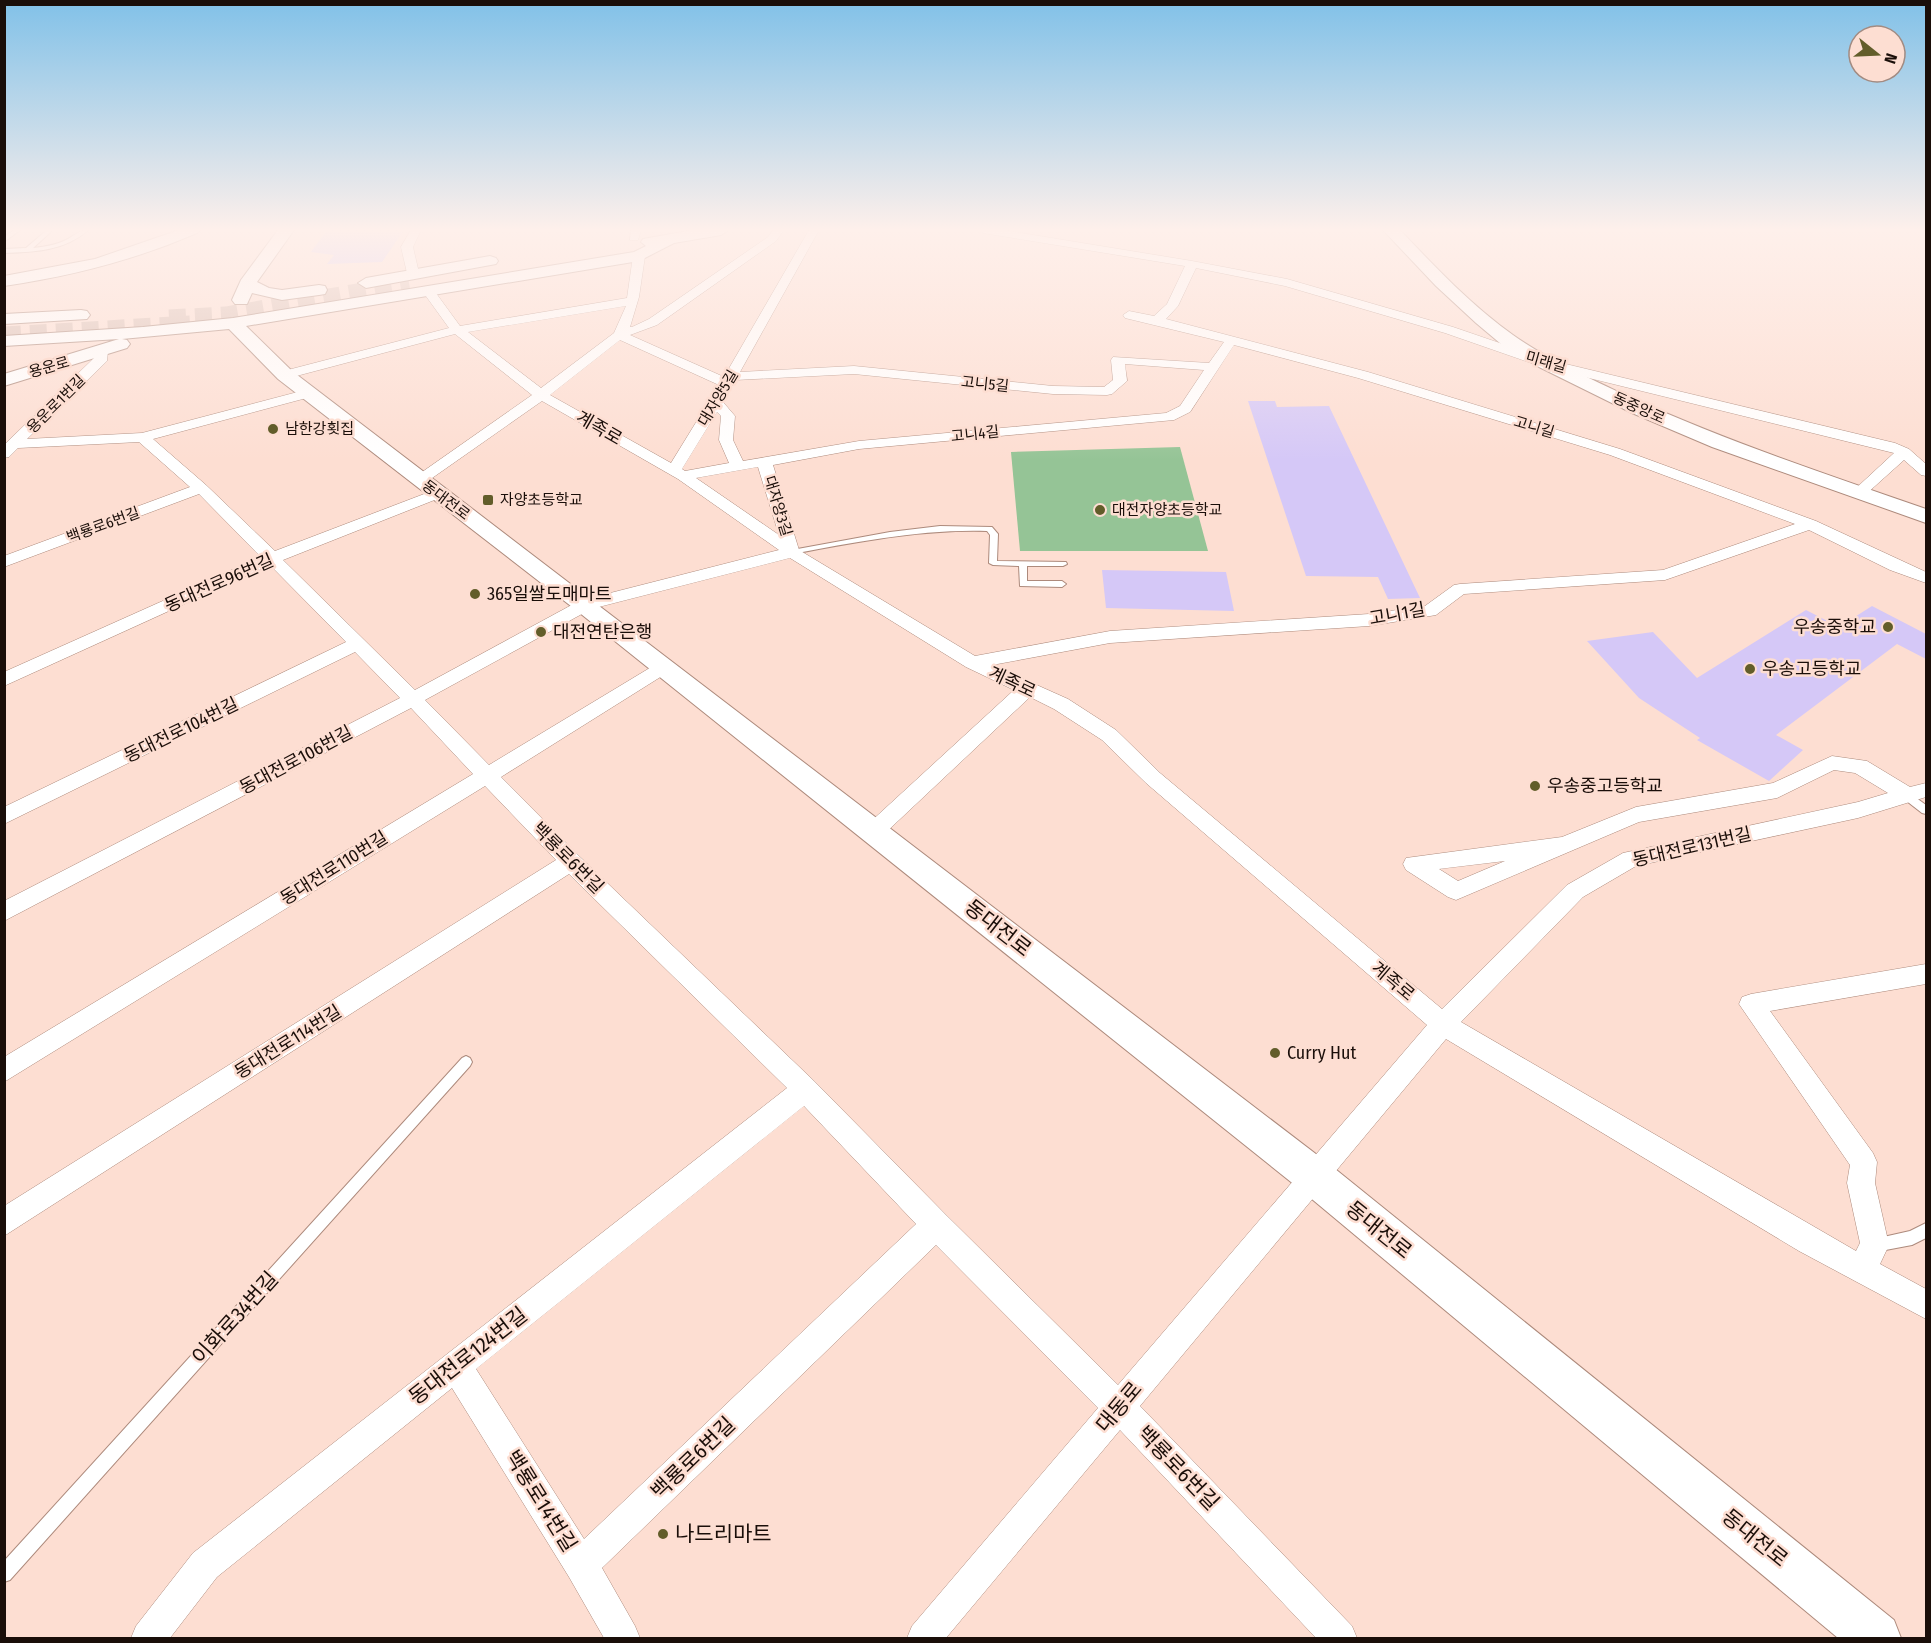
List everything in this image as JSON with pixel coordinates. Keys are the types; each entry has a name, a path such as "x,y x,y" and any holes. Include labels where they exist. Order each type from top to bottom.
{"main road":[{"path":"234,311 236,307"},
{"path":"4,341 143,332 254,307"},
{"path":"234,311 263,307"},
{"name":"동중앙로","path":"1468,307 1489,325 1545,363 1635,407 1749,453 1926,516"},
{"name":"용운로","path":"4,380 234,311"},
{"name":"동대전로","path":"234,311 297,384 585,605 1315,1177 1876,1638"},
{"path":"4,319 98,314"}],"street":[{"name":"계족로","path":"437,307 457,330 541,395 678,473 792,552 972,663 1061,704 1109,735 1153,778 1443,1024"},
{"path":"10,449 142,437 457,330 598,307"},
{"path":"620,334 630,307"},
{"path":"429,487 620,334 654,322 676,307"},
{"name":"대자양5길","path":"678,473 770,307"},
{"path":"1157,320 1171,307"},
{"name":"미래길","path":"1371,307 1449,330 1545,363 1860,438 1905,452 1926,472"},
{"name":"고니길","path":"1129,315 1157,320 1363,375 1615,452 1810,524 1836,535 1883,562 1926,578"},
{"path":"620,334 729,379"},
{"name":"고니4길","path":"678,473 859,445 1168,417 1185,410 1231,340"},
{"name":"용운로1번길","path":"10,449 102,358 102,351"},
{"name":"고니5길","path":"729,379 854,370 1053,390 1107,392 1120,381 1118,360 1212,367"},
{"path":"716,402 728,416 726,440 737,465"},
{"name":"백룡로6번길","path":"142,437 201,488 358,643 572,862 805,1089 936,1225 1119,1407 1340,1638"},
{"path":"1859,493 1905,452"},
{"name":"대자양3길","path":"764,461 792,552"},
{"name":"동대전로96번길","path":"4,680 429,487"},
{"name":"백룡로6번길","path":"4,562 201,488"},
{"name":"고니1길","path":"972,663 1110,637 1300,626 1430,611 1460,589 1665,574 1810,524"},
{"path":"585,605 792,552"},
{"name":"동대전로106번길","path":"4,912 413,699 585,605"},
{"name":"동대전로104번길","path":"4,816 358,643"},
{"name":"동대전로110번길","path":"4,1071 664,667"},
{"path":"874,831 1028,689"},
{"path":"1564,845 1414,864 1456,891 1636,815 1777,790 1832,763 1860,766 1917,793"},
{"name":"동대전로131번길","path":"1315,1177 1443,1024 1575,891 1631,859 1858,810 1917,793"},
{"name":"동대전로114번길","path":"4,1222 572,862"},
{"path":"1861,1269 1875,1245 1861,1183 1864,1162 1751,1004 1926,974"},
{"path":"1443,1024 1809,1241 1926,1305"},
{"name":"동대전로124번길","path":"148,1638 206,1565 805,1089"},
{"name":"대동로","path":"924,1638 1315,1177"},
{"name":"백룡로6번길","path":"581,1565 936,1225"},
{"name":"백룡로14번길","path":"456,1366 581,1565 623,1638"}],"lane":[{"path":"792,552 925,529 977,528 989,529 994,534 993,563 1063,564"},
{"path":"1023,564 1023,584 1062,584"},
{"path":"1917,793 1926,810"},
{"name":"이화로34번길","path":"4,1574 466,1062"},
{"path":"1875,1245 1912,1238 1926,1230"}],"green space":[{"path":"1180,447 1208,551 1020,551 1011,452"}],"building":[{"path":"1248,401 1275,401 1277,407 1329,406 1420,598 1388,599 1378,577 1306,576"},
{"path":"1102,570 1226,572 1234,611 1106,608"},
{"path":"1872,606 1926,634 1926,659 1897,644 1776,735 1803,750 1769,781 1697,740 1700,738 1639,698 1587,641 1653,632 1697,678 1806,610 1839,627"}],"tunnel":[{"path":"169,318 226,315 274,307"},
{"path":"4,335 190,324"}],"place":[{"name":"남한강횟집","path":"273,429"},
{"name":"자양초등학교","path":"488,500"},
{"name":"대전자양초등학교","path":"1100,510"},
{"name":"365일쌀도매마트","path":"475,594"},
{"name":"우송중학교","path":"1888,627"},
{"name":"대전연탄은행","path":"541,632"},
{"name":"우송고등학교","path":"1750,669"},
{"name":"우송중고등학교","path":"1535,786"},
{"name":"Curry Hut","path":"1275,1053"},
{"name":"나드리마트","path":"663,1534"}]}
